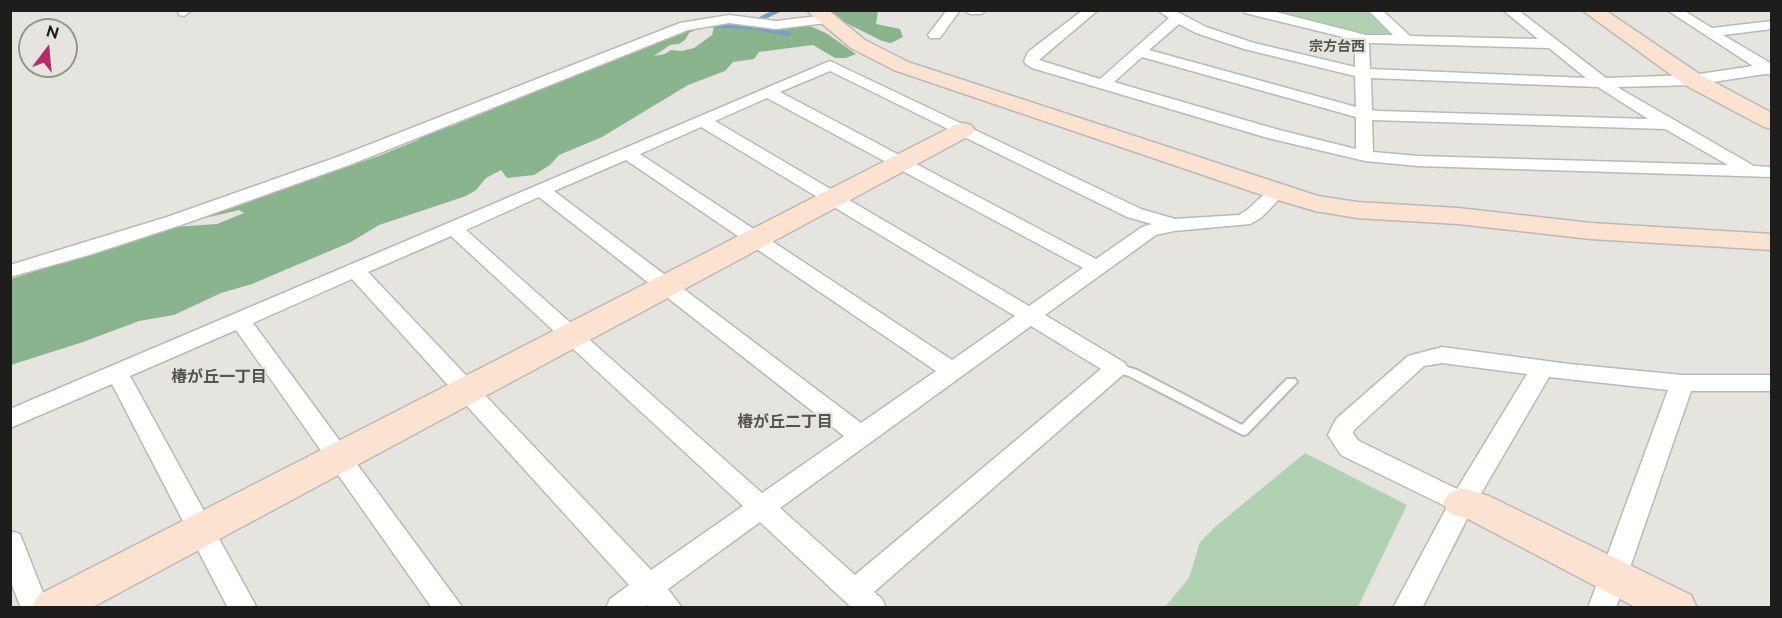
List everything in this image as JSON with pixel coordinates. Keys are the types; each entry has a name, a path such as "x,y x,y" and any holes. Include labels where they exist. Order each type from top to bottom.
{"street":[{"path":"935,34 954,10"},
{"path":"970,10 981,10"},
{"path":"1092,10 1034,56 1031,61 1037,65 1301,141 1365,156 1418,161 1772,172"},
{"path":"1163,10 1201,30 1249,46 1362,73 1602,83 1693,80 1770,69"},
{"path":"1250,10 1362,38 1552,44"},
{"path":"1374,10 1406,40"},
{"path":"1509,10 1602,83 1752,172"},
{"path":"1591,10 1693,80 1772,122"},
{"path":"1673,10 1770,69"},
{"path":"10,271 82,251 164,224 346,160 685,26 729,19 777,25 821,15 868,50 901,66 1277,192 1321,204 1357,210 1458,216 1672,238 1772,242"},
{"path":"1103,84 1177,18"},
{"path":"1708,33 1772,25"},
{"path":"1362,38 1365,156"},
{"path":"1139,52 1364,114 1414,118 1668,124"},
{"path":"10,419 830,65 1134,213 1174,225"},
{"path":"767,92 1097,268"},
{"path":"453,228 864,600 1117,368 702,120"},
{"path":"51,608 963,130"},
{"path":"627,153 952,371"},
{"path":"541,190 861,436"},
{"path":"620,608 1149,231 1174,225 1244,220 1254,214 1277,192"},
{"path":"355,271 668,608"},
{"path":"240,320 449,608"},
{"path":"1677,608 1608,592 1476,506 1462,503 1350,448 1340,435 1344,425 1416,361 1431,355 1682,383 1772,383"},
{"path":"1407,608 1462,503 1542,369"},
{"path":"117,374 243,608"},
{"path":"1608,592 1682,383"},
{"path":"10,542 34,608"}],"lane":[{"path":"1117,368 1133,373 1243,431 1291,382"}],"green space":[{"path":"822,11 878,11 876,24 900,29 903,37 891,43 882,41"},
{"path":"1256,11 1367,11 1392,35 1366,36"},
{"path":"725,23 812,27 826,33 856,54 846,58 835,58 813,45 759,52 754,59 733,62 725,71 688,85 602,137 559,155 550,165 534,175 507,178 501,170 486,178 476,190 466,196 379,225 351,242 252,284 221,293 174,315 139,321 11,365 11,279 175,227 217,224 244,213 239,210 205,218 200,217 379,156 693,27 702,27 689,33 679,44 670,45 654,56 671,50 682,51 694,48 712,35 714,27"},
{"path":"1305,453 1407,505 1358,607 1165,607 1189,578 1200,542"}],"waterway":[{"path":"752,27 762,18 779,10"},
{"path":"710,25 752,27"},
{"path":"752,27 789,34"},
{"path":"420,137 449,125"}],"district":[{"name":"宗方台西","path":"1337,47"},
{"name":"椿が丘一丁目","path":"219,377"},
{"name":"椿が丘二丁目","path":"785,422"}]}
